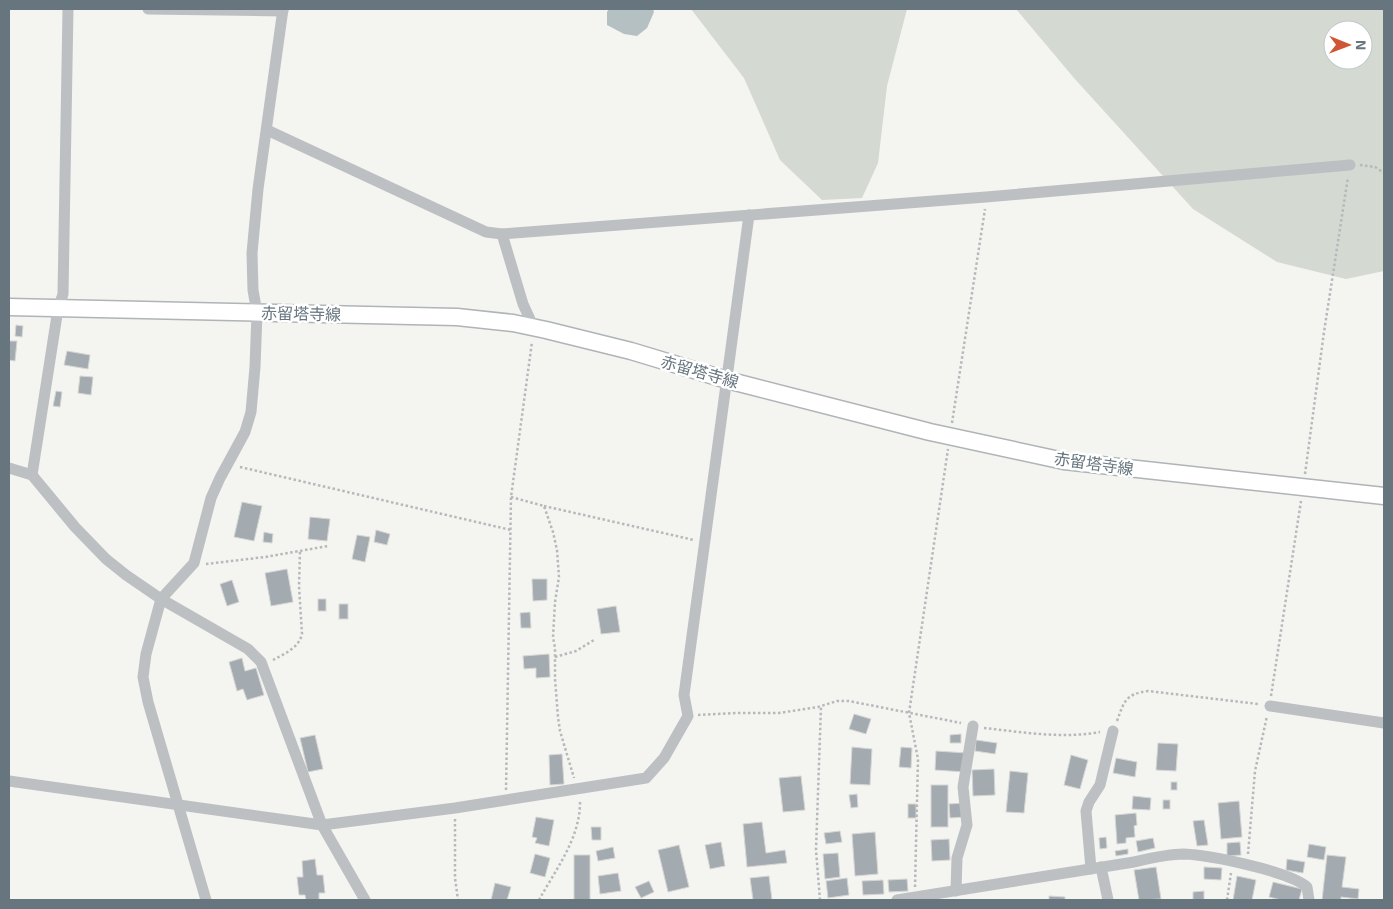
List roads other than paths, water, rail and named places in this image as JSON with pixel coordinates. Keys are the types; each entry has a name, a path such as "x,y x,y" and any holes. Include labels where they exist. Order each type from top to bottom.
{"main road":[{"name":"赤留塔寺線","path":"9,307 456,317 513,324 631,351 727,380 930,432 1064,461 1384,496"}],"street":[{"path":"32,475 58,309 63,294 68,9"},
{"path":"148,9 283,10 258,189 252,253 253,290 257,312 251,412 245,432 211,498 194,563 161,598 146,654 144,677 144,689 206,900"},
{"path":"267,130 486,232 502,234 986,198 1350,164"},
{"path":"9,781 322,825 455,808 646,778 664,758 688,716 684,695 749,216"},
{"path":"502,234 523,304 534,328"},
{"path":"9,468 32,475 75,527 106,559 161,598 248,649 262,666 322,825 365,900"},
{"path":"1270,706 1384,723"},
{"path":"956,891 957,858 967,825 963,787 973,726"},
{"path":"1108,900 1096,868 1086,811 1089,802 1100,785 1113,731"},
{"path":"897,900 1166,855 1186,854 1238,862 1298,880 1307,887 1309,900"}]}
